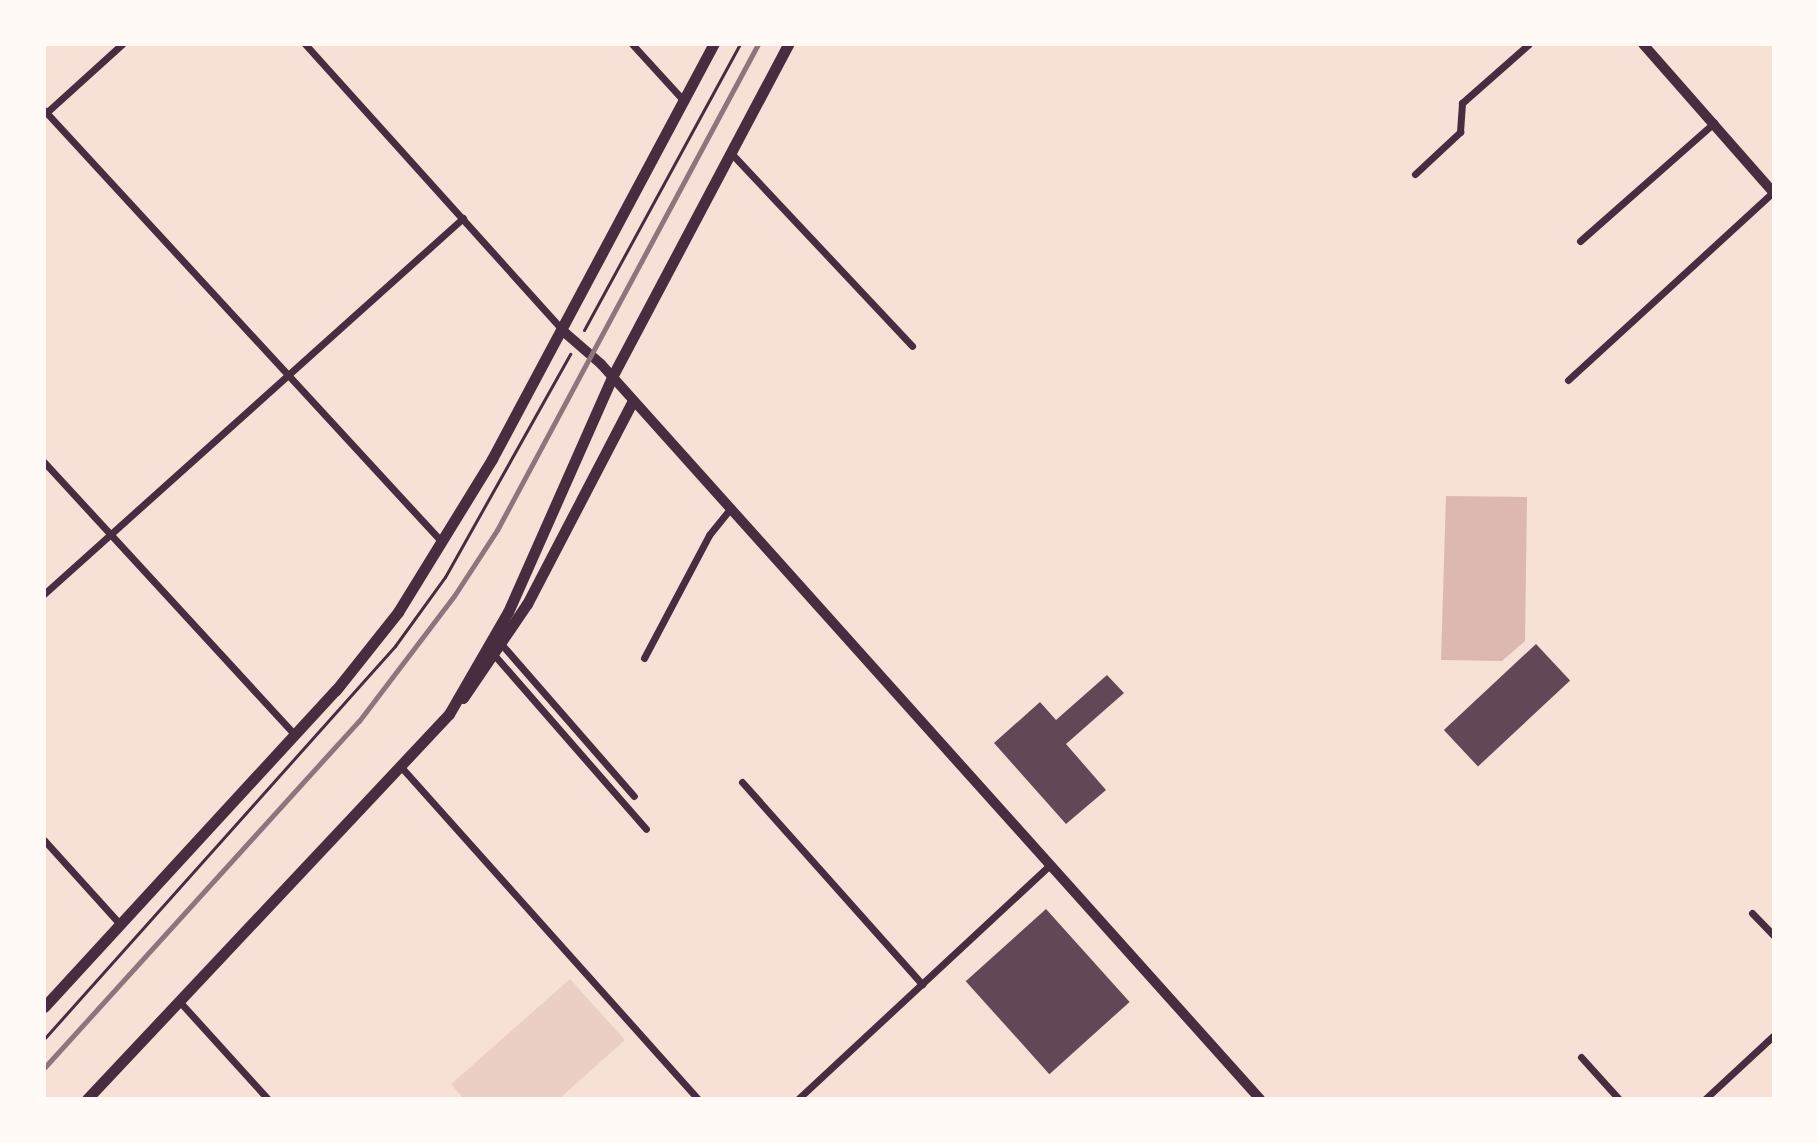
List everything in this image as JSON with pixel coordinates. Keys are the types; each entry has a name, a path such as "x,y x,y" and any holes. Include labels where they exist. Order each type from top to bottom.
{"main road":[{"path":"44,1007 380,636 444,543 563,331 714,44"},
{"path":"449,714 508,612 612,377 788,44"},
{"path":"1649,46 1774,193"},
{"path":"563,331 612,377 1260,1099"},
{"path":"87,1099 402,768 496,657 632,402"}],"street":[{"path":"122,44 45,112 444,543"},
{"path":"305,44 563,331"},
{"path":"632,44 684,101"},
{"path":"1415,174 1460,132 1462,103 1529,44"},
{"path":"1580,241 1714,123"},
{"path":"730,152 912,346"},
{"path":"1568,380 1774,193"},
{"path":"44,594 463,218"},
{"path":"44,462 294,734"},
{"path":"644,658 709,535 730,509"},
{"path":"503,646 634,796"},
{"path":"496,657 646,829"},
{"path":"402,768 698,1099"},
{"path":"742,782 922,984"},
{"path":"44,840 120,924"},
{"path":"798,1099 1051,864"},
{"path":"1752,913 1774,936"},
{"path":"179,1001 268,1099"},
{"path":"1705,1099 1774,1035"},
{"path":"1581,1057 1619,1099"}],"path":[{"path":"44,1039 216,852"}],"shaded area":[{"path":"1446,496 1527,497 1525,641 1502,661 1441,660"},
{"path":"570,979 625,1040 559,1099 464,1099 451,1084"}],"building":[{"path":"1536,644 1570,681 1478,766 1444,730"},
{"path":"1107,675 1124,693 1066,744 1106,790 1066,824 994,743 1040,702 1056,720"},
{"path":"1046,909 1130,1002 1049,1074 966,981"}],"railway":[{"path":"44,1068 359,721 454,596 497,530 758,44"}]}
